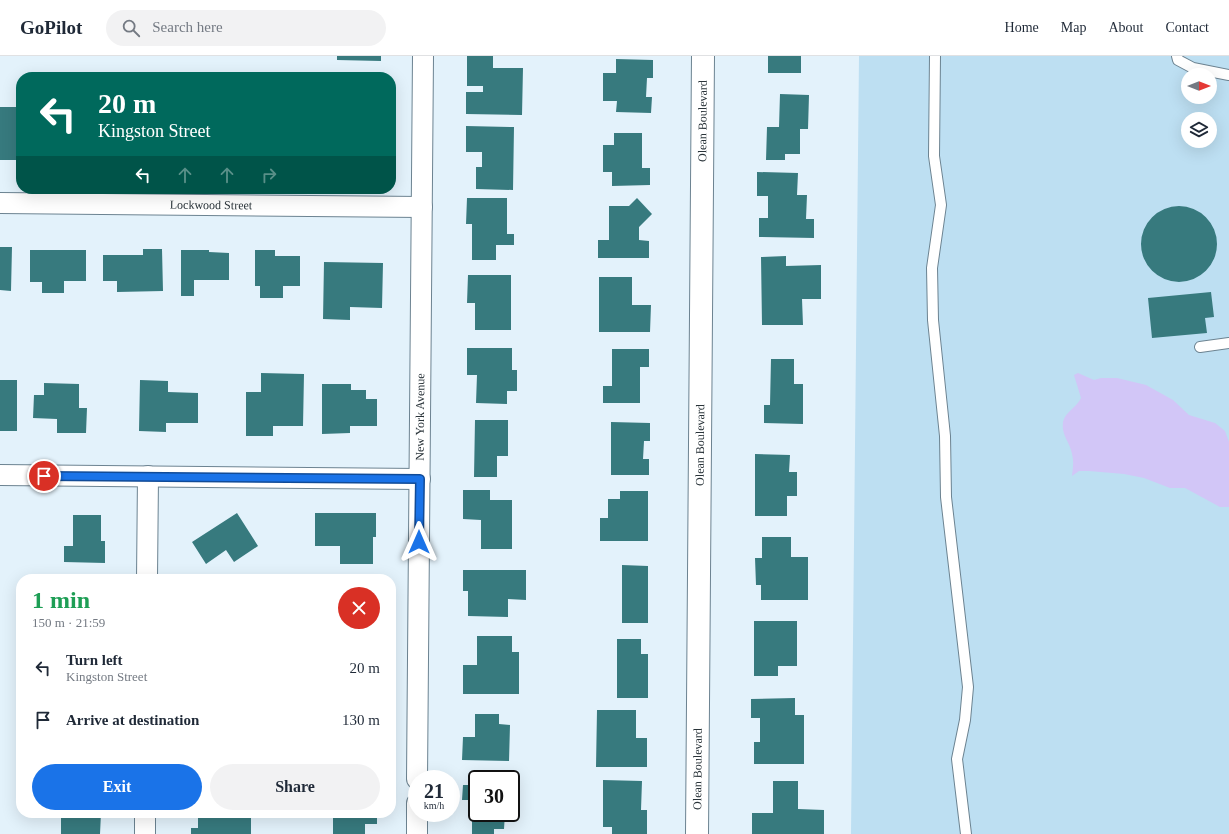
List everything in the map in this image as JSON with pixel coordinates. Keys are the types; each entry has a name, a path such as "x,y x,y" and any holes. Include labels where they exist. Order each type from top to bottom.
{"street":[{"name":"New York Avenue","path":"417,770 423,56"},
{"name":"Olean Boulevard","path":"697,834 703,56"},
{"name":"Lockwood Street","path":"0,203 422,207"},
{"path":"0,475 420,479"},
{"path":"147,574 148,476"},
{"path":"145,818 145,834"},
{"path":"417,822 417,834"}],"lane":[{"path":"936,56 934,156 941,205 932,268 933,320 945,436 946,497 968,687 957,759 966,834"},
{"path":"1177,56 1178,60 1193,68 1229,75"},
{"path":"1200,347 1229,343"}],"shaded area":[{"path":"859,56 1229,56 1229,834 851,834"},
{"path":"1078,373 1094,380 1101,378 1117,378 1146,385 1173,400 1189,415 1215,423 1225,431 1229,442 1229,507 1220,507 1185,488 1170,488 1144,478 1124,474 1079,471 1072,476 1073,457 1064,435 1063,422 1066,415 1081,398 1074,375"}],"building":[{"path":"337,56 381,56 381,61 337,60"},
{"path":"467,56 493,56 493,68 523,68 522,115 466,114 466,92 483,92 483,86 467,86"},
{"path":"768,56 801,56 801,73 768,73"},
{"path":"616,59 653,60 653,78 647,78 646,97 652,97 651,113 616,112 617,101 603,101 603,73 616,73"},
{"path":"780,94 809,95 808,129 800,129 800,154 785,154 785,160 766,160 767,127 779,127"},
{"path":"0,107 16,107 16,160 0,160"},
{"path":"466,126 514,127 513,190 476,189 476,167 482,167 482,152 466,152"},
{"path":"614,133 642,133 642,168 650,168 650,185 612,186 612,172 603,172 603,145 614,145"},
{"path":"757,172 798,173 797,195 807,195 806,219 814,219 814,238 759,237 759,218 768,218 768,196 757,196"},
{"path":"467,198 507,198 507,234 514,234 514,245 496,245 496,260 472,260 472,224 466,224"},
{"path":"637,198 652,214 639,227 639,240 649,241 649,258 598,258 598,240 609,240 609,206 629,206"},
{"path":"1179,206 1193,209 1206,217 1214,230 1217,244 1214,258 1206,271 1193,279 1179,282 1165,279 1152,271 1144,258 1141,244 1144,230 1152,217 1165,209"},
{"path":"0,247 12,247 11,291 0,290"},
{"path":"143,249 162,249 163,291 117,292 117,281 103,281 103,255 143,255"},
{"path":"30,250 86,250 86,281 64,281 64,293 42,293 42,282 30,282"},
{"path":"181,250 209,250 209,252 229,253 229,280 194,280 194,296 181,296"},
{"path":"255,250 275,250 275,256 300,256 300,286 283,286 283,298 260,298 260,286 255,286"},
{"path":"786,256 786,266 821,265 821,299 802,299 803,325 762,325 761,257"},
{"path":"324,262 383,263 382,308 350,307 350,320 323,319"},
{"path":"468,275 511,275 511,330 475,330 475,303 467,303"},
{"path":"599,277 632,277 632,305 651,305 650,332 599,332"},
{"path":"1211,292 1214,317 1205,318 1207,333 1152,338 1148,298"},
{"path":"467,348 512,348 512,370 517,370 517,391 507,391 507,404 476,403 477,375 467,375"},
{"path":"612,349 649,349 649,367 640,367 640,403 603,403 603,386 612,386"},
{"path":"771,359 794,359 794,384 803,384 803,424 764,423 764,405 770,405"},
{"path":"261,373 304,374 303,426 273,426 273,436 246,436 246,392 261,392"},
{"path":"0,380 17,380 17,431 0,431"},
{"path":"140,380 168,381 168,392 198,393 198,423 166,423 166,432 139,431"},
{"path":"44,383 79,384 79,408 87,408 86,433 57,433 57,419 33,418 34,395 44,395"},
{"path":"322,384 351,384 351,390 366,390 366,399 377,399 377,426 350,426 350,433 322,434"},
{"path":"475,420 508,420 508,456 497,456 497,477 474,477"},
{"path":"611,422 650,423 650,441 644,441 643,459 649,459 649,475 611,475"},
{"path":"755,454 790,455 789,472 797,472 797,496 787,496 787,516 755,516"},
{"path":"463,490 490,490 490,500 512,500 512,549 481,549 481,520 463,519"},
{"path":"620,491 648,491 648,541 600,541 600,518 608,518 608,499 620,499"},
{"path":"237,513 258,546 234,562 226,550 206,564 192,542"},
{"path":"315,513 376,513 376,537 373,537 373,564 340,564 340,546 315,546"},
{"path":"73,515 101,515 101,541 105,541 105,563 64,562 64,546 73,546"},
{"path":"762,537 791,537 791,557 808,557 808,600 761,600 761,585 756,585 755,558 762,558"},
{"path":"622,565 648,566 648,623 622,623"},
{"path":"463,570 526,570 526,600 508,599 508,617 468,616 468,591 463,591"},
{"path":"754,621 797,621 797,666 778,666 778,676 754,676"},
{"path":"477,636 512,636 512,652 519,652 519,694 463,694 463,665 477,665"},
{"path":"617,639 641,639 641,654 648,654 648,698 617,698"},
{"path":"795,698 795,715 804,715 804,764 754,764 754,742 760,742 760,718 751,718 751,699"},
{"path":"597,710 636,710 636,738 647,738 647,767 596,767"},
{"path":"475,714 499,714 499,724 510,725 509,761 462,760 463,737 475,737"},
{"path":"603,780 642,781 641,810 647,810 647,834 612,834 612,827 603,827"},
{"path":"773,781 798,781 798,809 824,810 824,834 752,834 752,813 773,813"},
{"path":"463,785 468,785 468,800 462,800"},
{"path":"61,818 101,818 100,834 61,834"},
{"path":"198,818 251,818 251,834 191,834 191,828 198,828"},
{"path":"333,818 377,818 377,824 365,824 365,834 333,834"},
{"path":"472,822 504,822 504,829 494,829 494,834 472,834"}],"route":[{"path":"44,476 420,479 419,542"}]}
